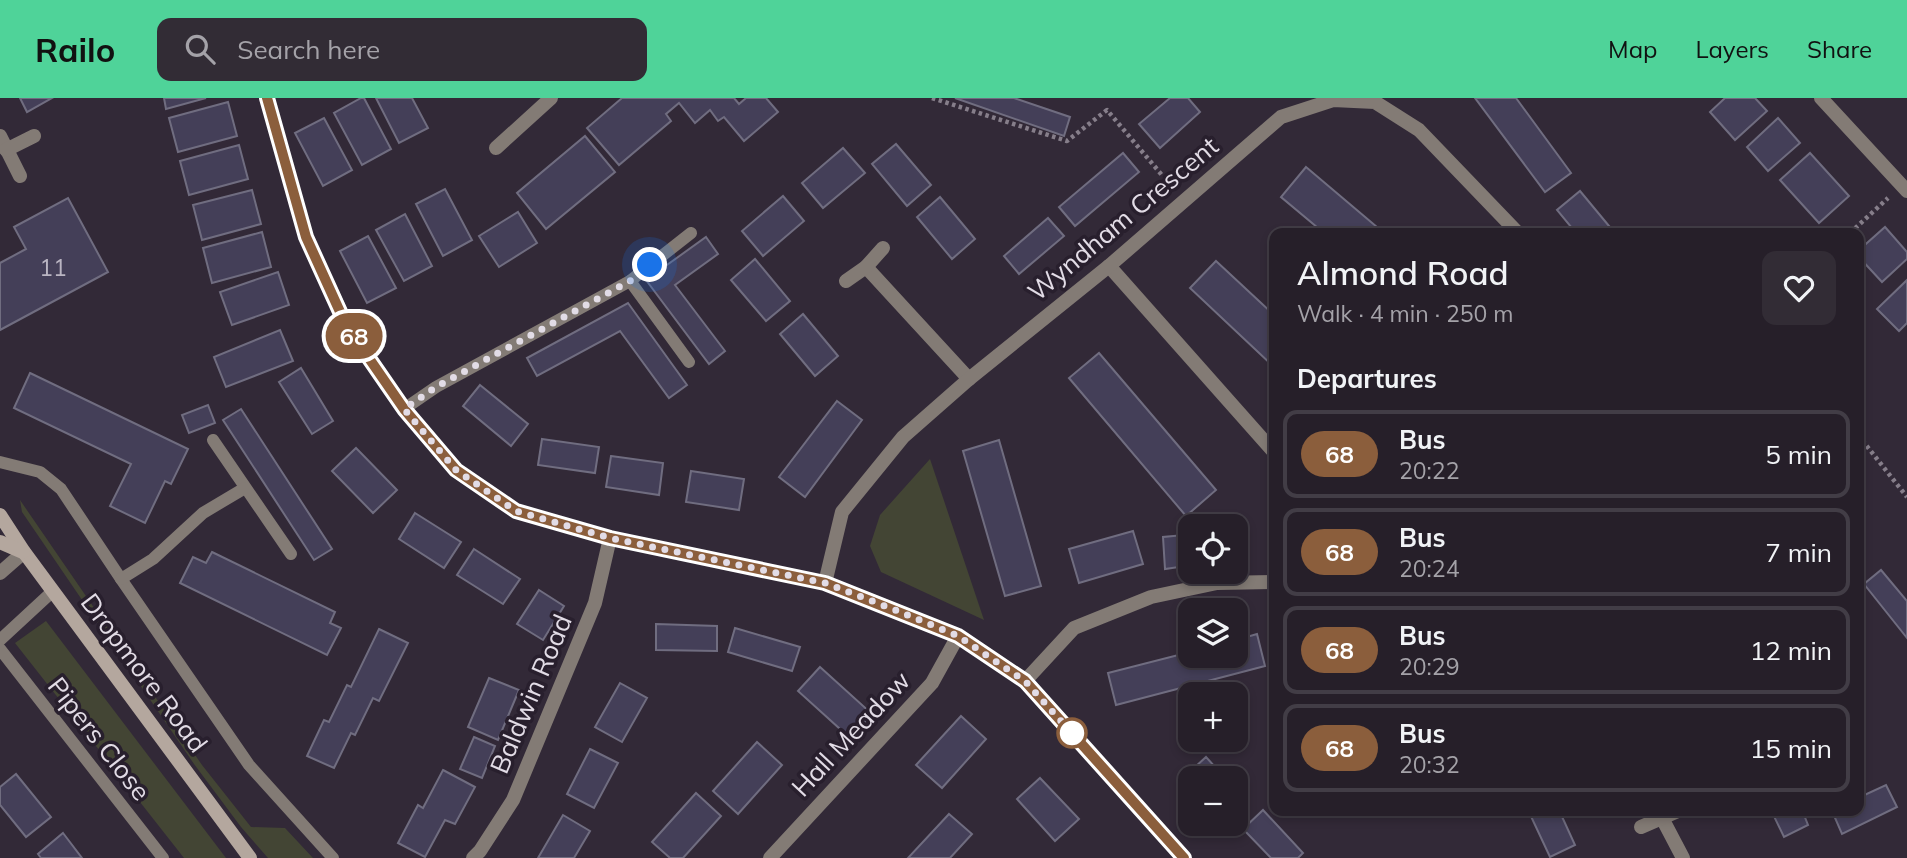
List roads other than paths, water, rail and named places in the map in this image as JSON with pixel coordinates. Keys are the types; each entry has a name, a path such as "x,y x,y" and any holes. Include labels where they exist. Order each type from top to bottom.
{"street":[{"path":"267,98 306,237 346,325 404,409 456,470 516,511 610,538 825,583 958,636 1025,681 1184,858"},
{"path":"496,148 551,98"},
{"path":"1821,98 1904,188"},
{"name":"Wyndham Crescent","path":"825,583 842,512 903,437 969,379 1109,266 1280,117 1333,100 1376,100 1419,130 1513,228"},
{"path":"20,176 3,143 34,136"},
{"path":"846,281 866,267 883,248"},
{"path":"1109,266 1269,446"},
{"path":"866,267 969,379"},
{"name":"Dropmore Road","path":"0,515 24,552 250,858"},
{"name":"Baldwin Road","path":"473,858 513,800 595,603 610,538"},
{"path":"0,542 24,552 0,573"},
{"path":"1025,681 1074,628 1151,597 1217,583 1269,582"},
{"name":"Hall Meadow","path":"770,858 932,683 958,636"},
{"path":"1641,827 1666,816"},
{"path":"1662,818 1683,858"}],"lane":[{"path":"404,409 436,387 630,281 691,233"},
{"path":"630,281 689,362"},
{"path":"213,440 290,554"},
{"path":"0,463 40,472 61,489 249,765 333,858"},
{"path":"121,579 153,559 203,513 245,488"},
{"path":"0,640 53,591"},
{"name":"Pipers Close","path":"0,649 163,858"}]}
